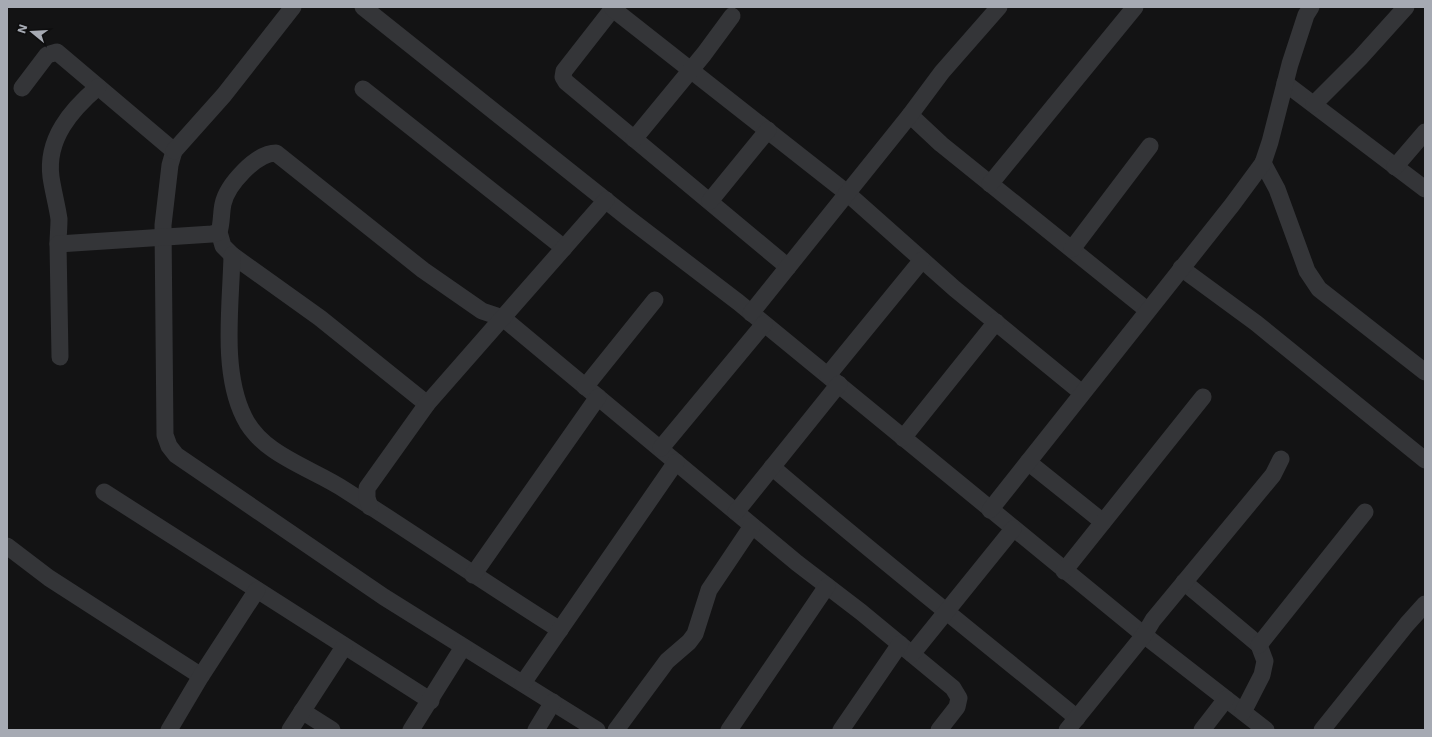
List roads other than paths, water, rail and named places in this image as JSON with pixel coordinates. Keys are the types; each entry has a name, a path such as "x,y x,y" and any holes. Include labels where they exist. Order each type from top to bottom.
{"street":[{"path":"293,7 224,95 174,151 168,178 163,238 165,435 169,446 176,455 326,559 463,647 524,683 597,730"},
{"path":"363,7 834,379 1012,529 1144,635 1266,730"},
{"path":"751,313 910,115 942,72 999,7"},
{"path":"990,184 1135,7"},
{"path":"990,510 1263,163 1303,22 1311,7"},
{"path":"1314,104 1360,58 1406,7"},
{"path":"788,267 566,82 563,77 564,71 614,8 847,193 922,260 1082,392"},
{"path":"634,138 692,69 732,16"},
{"path":"22,88 47,55 57,52 174,151"},
{"path":"1285,83 1425,189"},
{"path":"60,357 58,219 51,176 50,158 55,140 68,117 98,87"},
{"path":"363,89 564,248"},
{"path":"910,115 941,144 1148,310"},
{"path":"710,201 768,130"},
{"path":"1396,167 1425,132"},
{"path":"1072,249 1150,146"},
{"path":"427,404 320,318 232,255 223,246 219,232 223,203 239,176 263,155 276,153 423,270 482,311 503,318 591,392 661,448 752,526 953,688 959,698 957,707 939,730"},
{"path":"1263,163 1277,190 1307,271 1319,289 1425,372"},
{"path":"370,507 367,498 367,488 427,404 606,200"},
{"path":"58,244 163,238 212,234 219,232"},
{"path":"232,255 230,350 236,392 243,416 250,428 263,442 344,489 473,575 560,630"},
{"path":"736,512 772,467 834,379 922,260"},
{"path":"1181,268 1256,323 1425,460"},
{"path":"473,575 591,392 655,300"},
{"path":"903,438 996,322"},
{"path":"661,448 764,324"},
{"path":"1064,571 1203,397"},
{"path":"772,467 862,545 947,611 1072,724 1144,635 1153,620 1273,475 1281,459"},
{"path":"524,683 676,462"},
{"path":"1028,462 1103,522"},
{"path":"104,492 430,701"},
{"path":"1259,644 1365,512"},
{"path":"616,730 667,660 689,642 695,634 709,590 752,526"},
{"path":"841,730 906,649 947,611 1012,529"},
{"path":"7,546 49,578 201,676"},
{"path":"1184,582 1259,644 1265,661 1262,675 1243,712"},
{"path":"729,730 827,586"},
{"path":"169,730 201,676 257,590"},
{"path":"1322,730 1407,624 1425,604"},
{"path":"290,730 344,647"},
{"path":"412,730 463,647"},
{"path":"1202,730 1226,699"},
{"path":"536,730 553,702"},
{"path":"302,711 332,730"}]}
